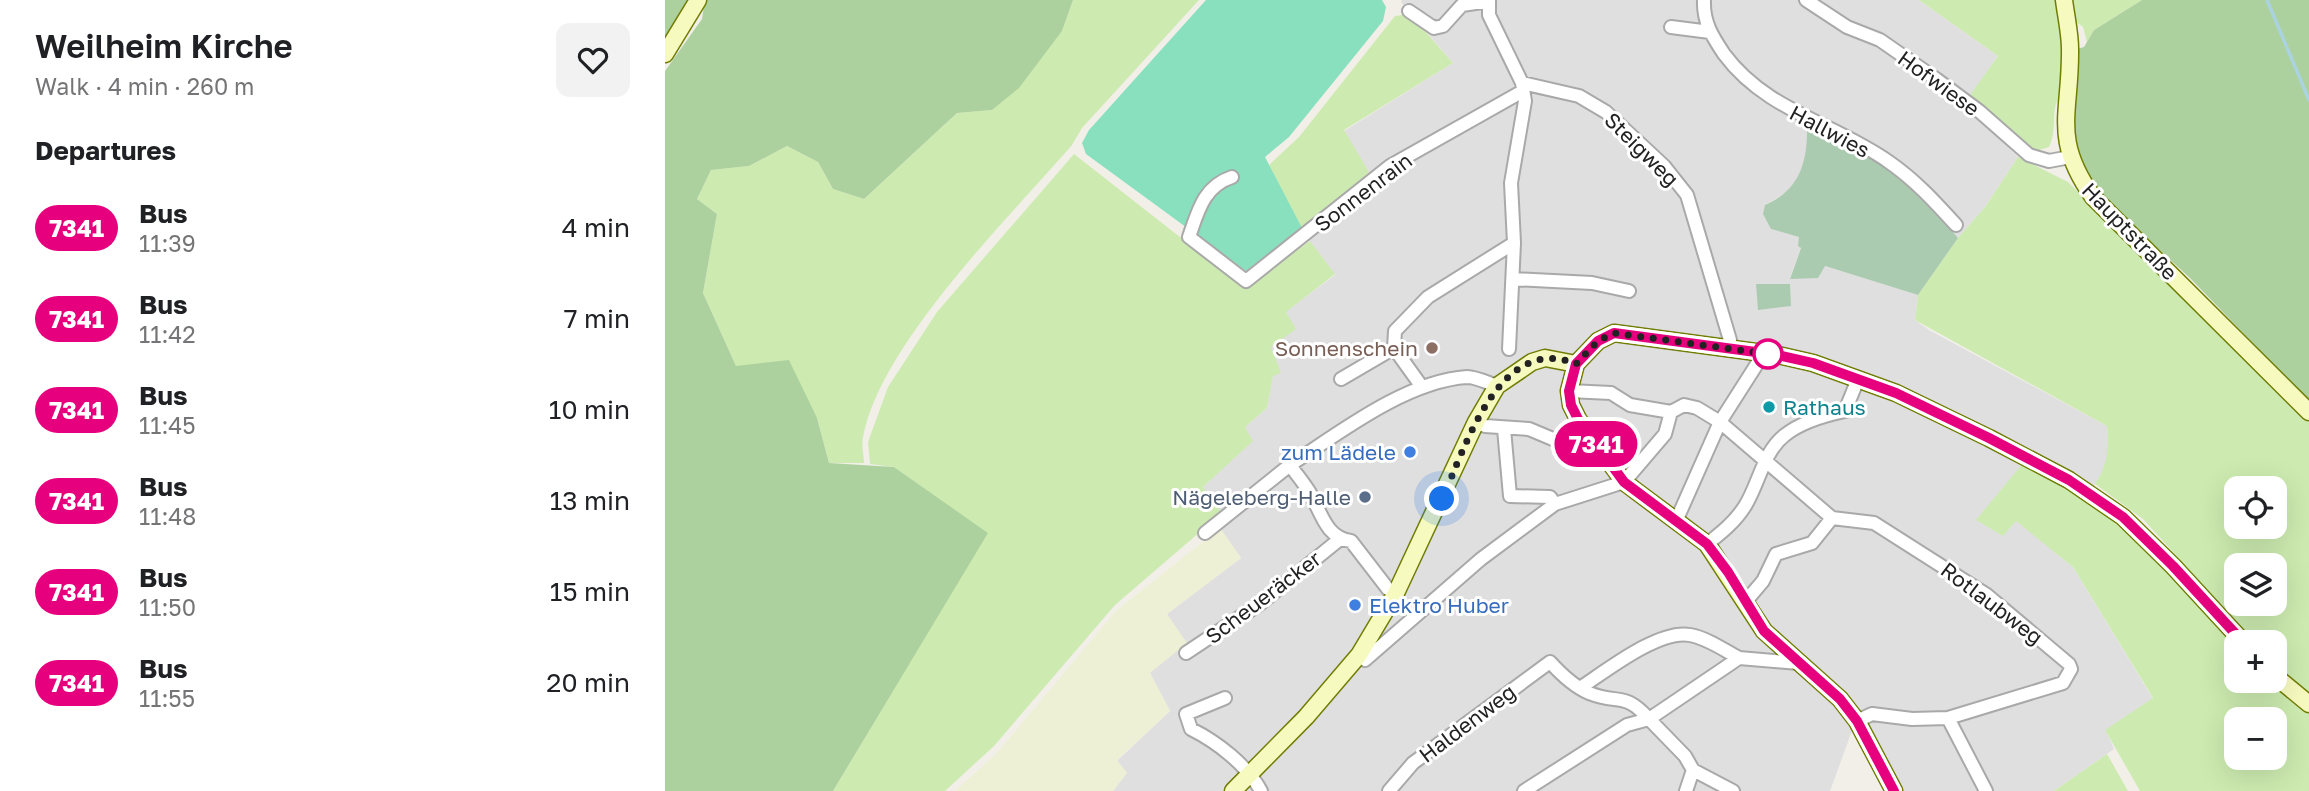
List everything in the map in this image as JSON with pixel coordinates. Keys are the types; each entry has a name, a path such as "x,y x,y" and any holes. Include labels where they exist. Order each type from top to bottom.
{"street":[{"path":"665,54 698,0"},
{"name":"Hallwies","path":"1704,0 1704,15 1710,32 1737,71 1795,114 1888,161 1923,190 1956,225"},
{"name":"Hofwiese","path":"1806,0 1816,9 1880,40 1914,63 1979,111 2029,155 2049,161 2070,157"},
{"name":"Hauptstraße","path":"2064,0 2070,48 2064,124 2070,157 2093,197 2309,412"},
{"path":"1409,11 1434,27 1443,26 1462,5 1489,1 1489,15 1522,87 1525,101 1511,183 1514,243 1509,349"},
{"path":"1671,27 1710,32"},
{"name":"Steigweg","path":"1522,87 1534,83 1579,96 1606,112 1664,166 1687,195 1730,340 1729,349"},
{"name":"Sonnenrain","path":"1232,177 1220,181 1205,196 1189,237 1246,281 1390,166 1522,87"},
{"path":"1422,387 1394,348 1395,331 1428,297 1514,243"},
{"path":"1513,279 1592,283 1629,291"},
{"path":"1894,791 1857,721 1834,693 1764,631 1707,544 1624,482 1596,444 1571,405 1569,391 1576,364 1598,341 1614,333 1764,353 1813,363 1896,393 2069,480 2109,506 2139,530 2232,630"},
{"path":"1341,379 1394,348"},
{"path":"1677,519 1720,422 1764,353"},
{"path":"1233,791 1306,717 1359,655 1397,593 1476,422 1497,386 1545,358 1576,364"},
{"path":"1205,533 1290,465 1355,422 1422,387 1469,377 1497,386"},
{"path":"1707,544 1728,527 1746,504 1765,461 1783,436 1798,427 1845,411 1858,379"},
{"path":"1569,391 1611,393 1630,405 1671,412 1684,405 1697,408 1720,422 1832,517 1819,537 1812,542 1776,554 1763,581 1746,601"},
{"path":"1359,655 1365,660 1481,559 1555,504 1624,482 1665,435 1671,412"},
{"path":"1476,422 1504,429 1529,429 1579,450 1596,444"},
{"path":"1504,429 1510,496 1550,497 1555,504"},
{"path":"1290,465 1311,494 1320,519 1340,539 1351,541 1388,589 1397,593"},
{"name":"Rotlaubweg","path":"1832,517 1874,523 1935,560 1987,595 2069,664 2071,669 2063,683 1948,718 1912,719 1872,714 1857,721"},
{"name":"Scheueräcker","path":"1186,653 1261,603 1340,539"},
{"path":"1733,791 1693,770 1685,756 1634,703 1591,694 1580,688 1630,654 1682,634 1693,635 1739,658 1797,663"},
{"path":"1524,791 1627,726 1649,719 1739,658"},
{"name":"Haldenweg","path":"1389,791 1413,764 1550,662 1580,688"},
{"path":"2287,686 2309,704"},
{"path":"1225,698 1186,714 1191,729 1219,743 1261,791"},
{"path":"1948,718 1986,791"},
{"path":"1686,791 1693,770"}],"shaded area":[{"path":"1402,0 1919,0 1998,56 1964,104 2018,157 1985,207 1958,238 1919,194 1886,168 1845,143 1807,126 1808,145 1802,169 1791,190 1765,205 1771,229 1799,237 1801,247 1790,278 1825,266 1918,295 1915,320 1929,330 2107,426 2109,450 2103,473 2086,498 2016,520 2073,567 2153,699 2106,730 2114,749 2054,791 1902,791 1866,722 1853,728 1830,791 1113,791 1127,773 1117,761 1170,711 1150,673 1167,614 1241,558 1220,528 1221,513 1203,487 1252,441 1245,427 1267,408 1273,375 1270,347 1285,312 1335,275 1304,233 1344,131 1453,63"}],"green space":[{"path":"665,0 693,0 665,50"},
{"path":"705,0 1073,0 1062,31 1019,88 992,110 957,113 864,199 833,189 818,162 787,146 749,166 711,170 697,199 717,214 703,293 736,366 789,360 817,418 829,463 894,467 988,533 833,791 665,791 665,71 702,19"},
{"path":"1073,0 1199,0 1082,128 1072,145 983,245 920,323 894,362 875,400 862,440 864,463 829,463 817,418 736,366 703,293 717,214 697,199 711,170 749,166 787,146 818,162 833,189 864,199 957,113 992,110 1062,31"},
{"path":"1206,0 1382,0 1386,7 1383,21 1289,137 1265,157 1302,228 1246,271 1086,154 1082,143 1089,130"},
{"path":"1919,0 2060,0 2063,91 2056,105 2049,147 2036,151 2023,145 1970,95 1998,56"},
{"path":"2071,0 2142,0 2094,30 2087,42 2083,27 2075,21"},
{"path":"2142,0 2309,0 2309,401 2190,278 2097,192 2076,158 2068,122 2077,49 2084,47 2094,30"},
{"path":"1410,14 1453,63 1344,130 1369,172 1304,233 1269,165 1299,137 1395,16"},
{"path":"1807,125 1879,163 1906,182 1934,209 1958,238 1918,295 1825,266 1818,278 1790,279 1801,248 1798,246 1799,237 1771,229 1763,214 1765,205 1786,191 1799,173 1806,151"},
{"path":"1074,154 1245,288 1310,241 1335,274 1286,312 1296,329 1271,347 1281,373 1273,376 1267,408 1245,427 1253,441 1203,487 1222,513 1115,605 994,746 945,791 833,791 987,533 894,467 870,464 868,442 888,387 937,312"},
{"path":"2018,157 2068,182 2309,419 2309,694 2287,675 2287,630 2244,630 2231,616 2287,616 2287,553 2224,553 2224,608 2143,519 2095,484 2107,456 2107,426 1915,320 1918,295 1958,238 1985,207"},
{"path":"1756,284 1790,284 1791,306 1758,310"},
{"path":"2024,462 2121,521 2225,630 2224,693 2287,692 2309,709 2309,791 2140,791 2105,730 2153,698 2073,567 2016,521 2003,536 1976,520"},
{"path":"1220,528 1241,558 1167,614 1187,643 1150,673 1170,711 1117,760 1127,773 1113,791 955,791 997,753 1116,611"},
{"path":"2107,754 2128,791 2054,791"}],"waterway":[{"path":"2267,0 2309,100"}],"bus line":[{"name":"7341","path":"1894,791 1857,721 1840,699 1764,631 1728,572 1707,544 1624,482 1578,419 1571,405 1571,376 1576,364 1598,341 1614,333 1791,357 1896,393 2069,480 2109,506 2139,530 2232,630"}],"place":[{"name":"Sonnenschein","path":"1432,348"},
{"name":"Rathaus","path":"1769,407"},
{"name":"zum Lädele","path":"1410,452"},
{"name":"Nägeleberg-Halle","path":"1365,497"},
{"name":"Elektro Huber","path":"1355,605"}],"route":[{"path":"1442,499 1476,422 1497,386 1532,362 1556,358 1576,364 1598,341 1614,333 1768,354"}]}
